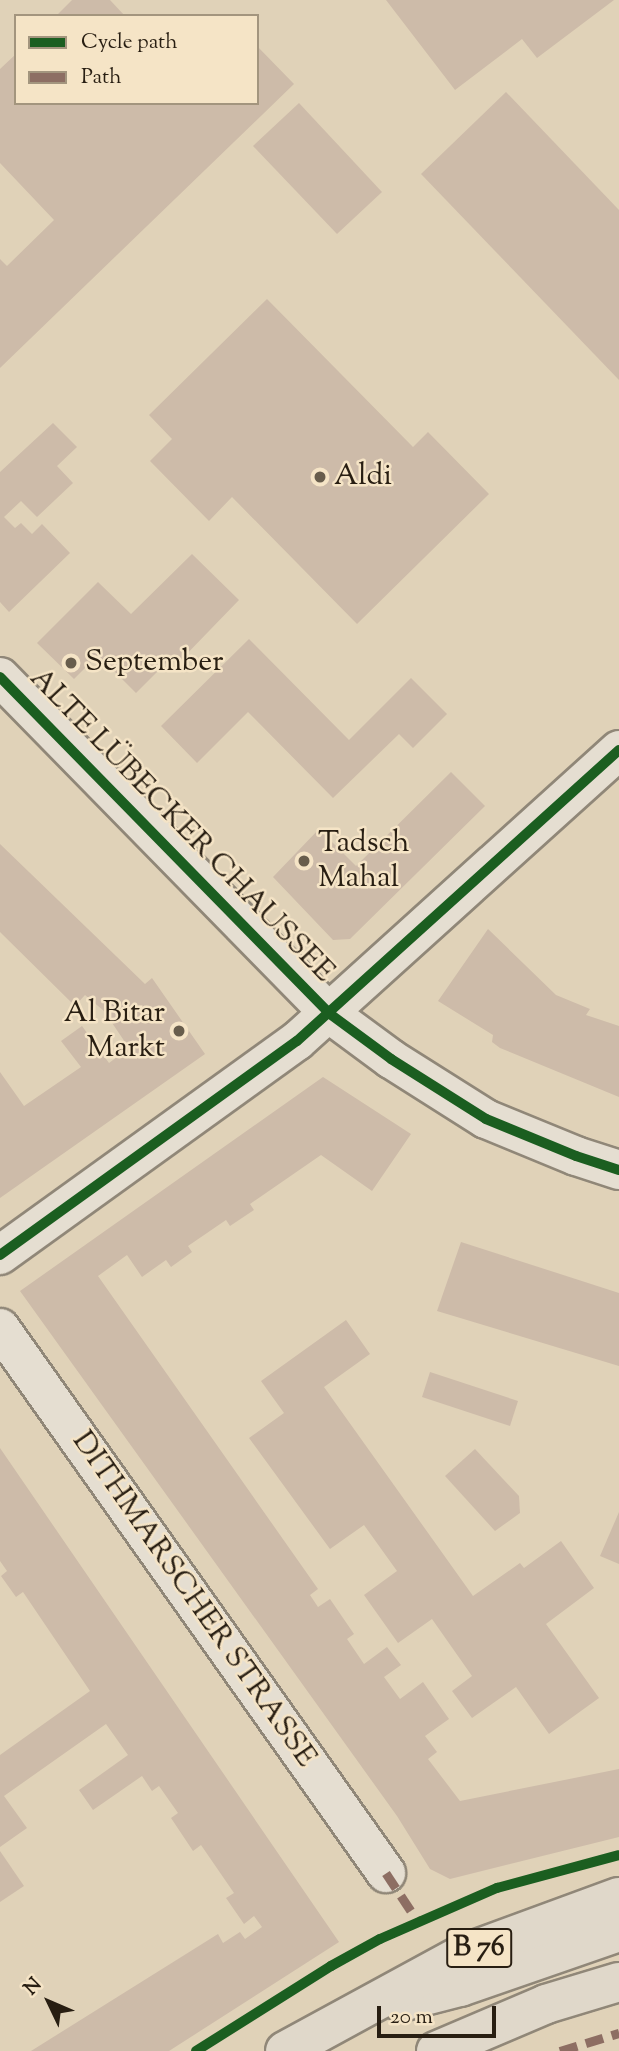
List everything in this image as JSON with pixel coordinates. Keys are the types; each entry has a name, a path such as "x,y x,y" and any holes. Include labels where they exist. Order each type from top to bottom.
{"highway":[{"name":"B 76","path":"285,2051 346,2015 463,1954 619,1897"},
{"path":"346,2015 460,1987 619,1932"},
{"name":"B 76","path":"436,2051 546,2004 619,1983"}],"street":[{"name":"ALTE LÜBECKER CHAUSSEE","path":"0,677 330,1014 391,1059 486,1119 576,1156 619,1170"},
{"path":"0,1255 297,1041 619,750"},
{"name":"DITHMARSCHER STRASSE","path":"0,1328 386,1873"}],"building":[{"path":"72,0 110,0 123,14 58,14"},
{"path":"386,0 614,0 537,58 522,39 455,90"},
{"path":"259,48 294,84 0,368 0,259 7,266 54,220 0,163 0,69 14,56 14,105 259,105"},
{"path":"506,92 619,210 619,380 421,174"},
{"path":"299,103 382,192 337,234 253,146"},
{"name":"Aldi","path":"267,299 413,447 428,432 489,494 357,624 232,497 209,521 150,461 172,439 149,415"},
{"path":"53,423 77,447 57,466 73,483 37,517 21,501 4,517 15,528 21,523 32,534 42,524 70,553 9,612 0,602 0,472"},
{"path":"192,554 239,600 179,662 173,656 136,693 98,655 74,679 37,643 98,582 131,614"},
{"path":"249,639 349,740 411,678 447,714 413,748 399,734 333,798 248,712 197,763 161,726"},
{"path":"451,772 485,806 350,939 333,940 273,877 319,829 356,866"},
{"path":"0,844 145,984 152,978 205,1054 0,1198 0,1072 24,1106 81,1067 61,1041 82,1026 109,1063 129,1048 104,1011 85,995 75,1006 0,932"},
{"path":"488,929 556,995 590,1009 586,1015 619,1026 619,1097 500,1048 492,1042 493,1035 438,1001"},
{"path":"323,1077 411,1134 372,1191 321,1155 250,1204 254,1210 230,1226 226,1220 188,1246 192,1252 171,1267 166,1260 142,1277 127,1255 98,1276 318,1589 310,1595 318,1607 330,1599 354,1634 347,1639 364,1664 387,1647 401,1665 384,1677 400,1699 423,1682 449,1719 425,1736 437,1752 428,1759 460,1801 619,1769 619,1837 450,1879 430,1869 397,1816 20,1291"},
{"path":"461,1242 619,1293 619,1366 437,1311"},
{"path":"346,1320 370,1354 324,1387 473,1596 520,1563 524,1568 561,1541 594,1588 546,1624 599,1698 549,1734 516,1687 472,1718 452,1691 472,1676 432,1619 398,1643 364,1595 397,1571 364,1525 330,1549 249,1438 284,1413 261,1381"},
{"path":"430,1372 518,1401 510,1426 422,1397"},
{"path":"0,1448 339,1942 169,2051 31,2051 218,1934 223,1943 240,1932 245,1939 262,1927 254,1916 244,1924 226,1898 234,1893 201,1845 193,1851 171,1818 178,1813 159,1786 152,1791 142,1776 93,1810 79,1790 128,1755 106,1724 4,1796 27,1828 0,1847 0,1755 90,1691 23,1592 16,1597 1,1576 7,1571 0,1561"},
{"path":"475,1449 519,1496 520,1513 495,1531 445,1476"},
{"path":"619,1512 619,1564 600,1556"},
{"path":"0,1851 24,1886 0,1902"}],"marked path":[{"path":"386,1873 419,1923"},
{"path":"560,2051 619,2033"}],"cycle path":[{"path":"0,677 330,1014 391,1059 486,1119 576,1156 619,1170"},
{"path":"0,1255 297,1041 619,750"},
{"path":"196,2051 331,1966 380,1939 497,1888 619,1855"}],"place":[{"name":"Aldi","path":"320,477"},
{"name":"September","path":"71,663"},
{"name":"Tadsch Mahal","path":"304,861"},
{"name":"Al Bitar Markt","path":"179,1031"}]}
